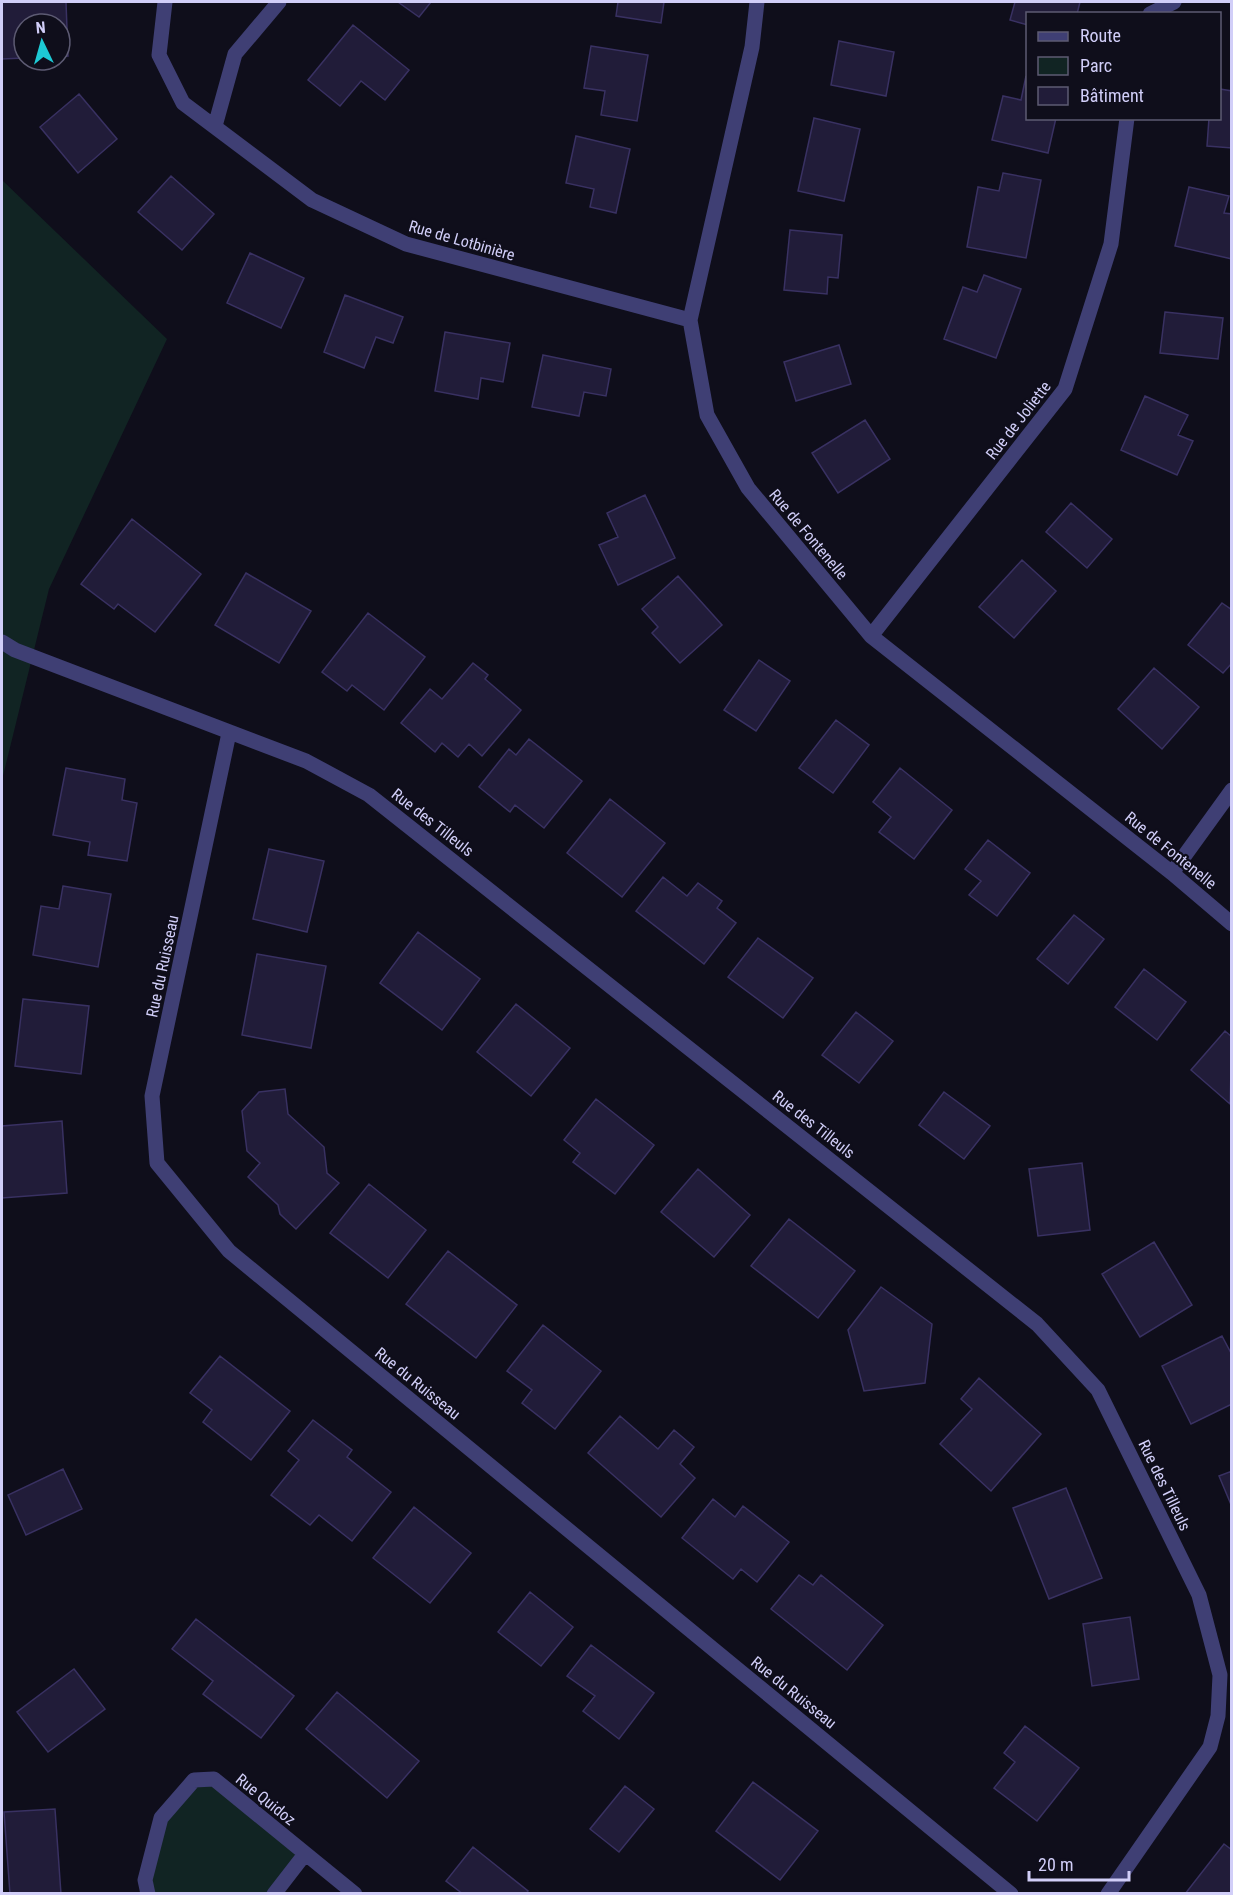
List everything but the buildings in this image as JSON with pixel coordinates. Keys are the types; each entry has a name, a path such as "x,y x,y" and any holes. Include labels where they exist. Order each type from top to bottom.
{"street":[{"name":"Rue de Lotbinière","path":"165,2 159,55 183,103 312,200 406,244 690,320"},
{"path":"215,126 235,54 279,2"},
{"name":"Rue de Fontenelle","path":"757,2 752,47 690,320 708,415 748,488 871,636 1172,873 1232,924"},
{"path":"1154,12 1174,2"},
{"name":"Rue de Joliette","path":"871,636 1065,389 1111,244 1127,120"},
{"name":"Rue des Tilleuls","path":"2,642 15,650 306,761 369,795 1037,1324 1098,1390 1199,1595 1220,1675 1218,1716 1210,1747 1108,1893"},
{"name":"Rue du Ruisseau","path":"229,733 152,1095 157,1163 229,1251 1011,1893"},
{"path":"1172,873 1232,790"},
{"name":"Rue Quidoz","path":"148,1893 145,1881 161,1818 194,1780 214,1779 355,1893"},
{"path":"274,1893 305,1854"}],"green space":[{"path":"2,180 167,339 49,589 2,780"},
{"path":"214,1779 305,1854 274,1893 148,1893 161,1818 194,1780"}]}
